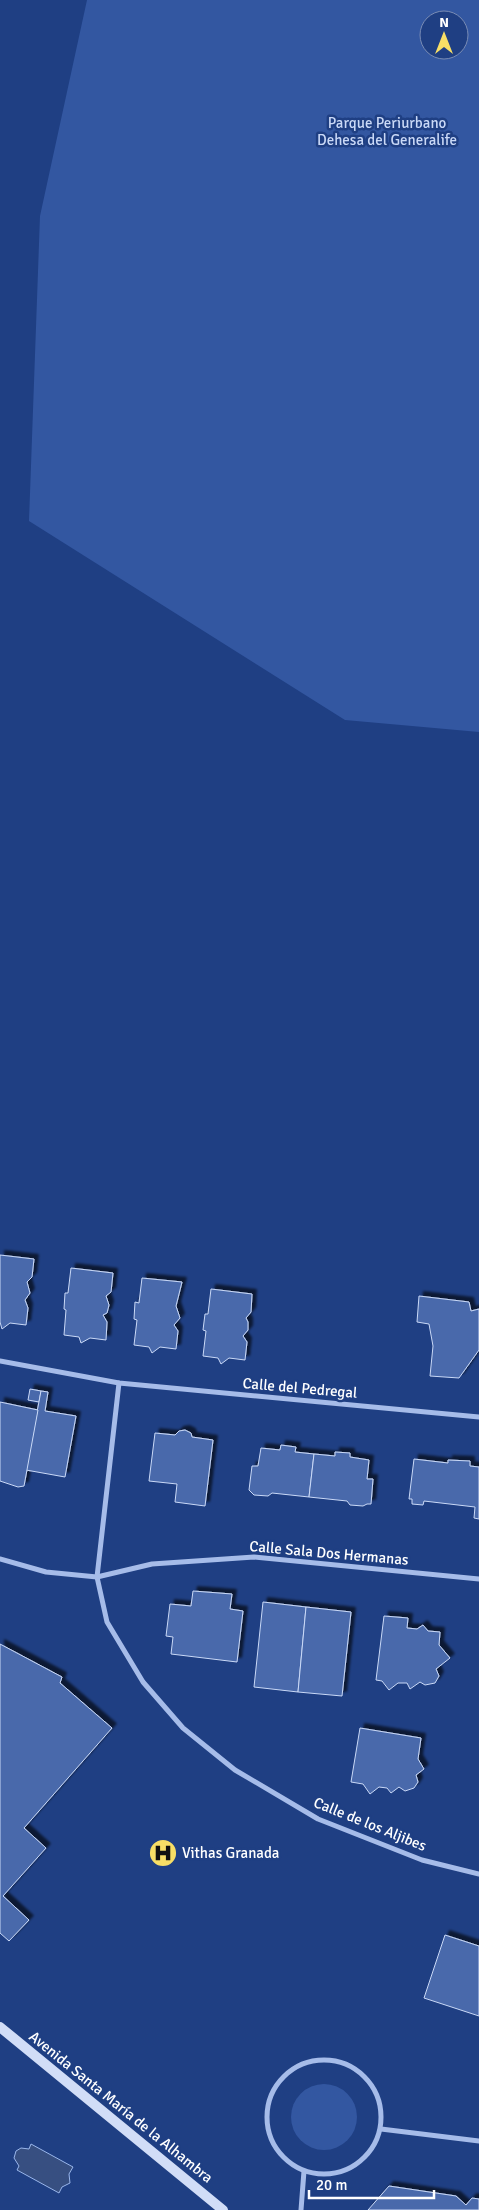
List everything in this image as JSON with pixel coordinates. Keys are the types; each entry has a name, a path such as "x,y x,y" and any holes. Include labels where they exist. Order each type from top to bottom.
{"street":[{"name":"Calle del Pedregal","path":"0,1361 119,1383 479,1417"},
{"path":"97,1577 119,1383"},
{"name":"Calle Sala Dos Hermanas","path":"0,1558 46,1572 97,1577 152,1564 254,1557 479,1579"},
{"name":"Calle de los Aljibes","path":"97,1577 107,1622 143,1682 182,1728 234,1770 318,1819 422,1860 479,1874"},
{"name":"Avenida Santa María de la Alhambra","path":"0,2026 223,2210"},
{"path":"317,2060 336,2062 354,2068 368,2080 377,2096 382,2114 381,2128 371,2150 358,2163 341,2171 322,2174 304,2171 288,2161 276,2147 268,2129 267,2111 270,2096 283,2077 299,2066 317,2060"},
{"path":"381,2128 479,2141"},
{"path":"301,2210 304,2171"}],"green space":[{"name":"Parque Periurbano Dehesa del Generalife","path":"87,0 479,0 479,732 345,720 29,521 40,216"},
{"path":"324,2084 337,2086 352,2099 355,2104 357,2117 355,2130 342,2145 337,2148 324,2150 311,2148 296,2135 293,2130 291,2117 293,2104 306,2089 311,2086"}],"shaded area":[{"path":"31,2144 73,2167 69,2174 70,2183 62,2187 59,2193 17,2170 19,2166 14,2158 16,2151 21,2148 29,2149"}],"building":[{"path":"0,1255 34,1259 32,1277 27,1282 30,1293 25,1300 28,1308 26,1325 10,1323 2,1329 0,1322"},
{"path":"71,1268 113,1273 111,1292 106,1296 109,1305 107,1313 103,1315 107,1322 106,1340 90,1338 81,1343 79,1337 64,1335 65,1293 68,1293"},
{"path":"142,1278 182,1282 176,1306 180,1318 174,1325 178,1331 176,1349 160,1347 152,1353 149,1347 134,1345 137,1320 134,1319 135,1302 139,1303"},
{"path":"211,1289 252,1294 251,1312 246,1318 248,1330 243,1336 247,1342 245,1360 229,1358 221,1364 218,1358 203,1356 206,1331 203,1330 205,1314 208,1314"},
{"path":"419,1296 469,1302 471,1311 479,1309 479,1350 459,1378 430,1376 433,1346 429,1324 417,1322"},
{"path":"30,1389 41,1391 39,1402 28,1400"},
{"path":"41,1391 48,1392 45,1411 76,1416 65,1477 26,1470"},
{"path":"0,1402 38,1410 24,1486 18,1487 0,1481"},
{"path":"185,1430 191,1433 192,1437 213,1440 205,1506 175,1502 177,1484 149,1481 155,1433 175,1435 179,1431"},
{"path":"281,1445 296,1447 295,1452 314,1454 309,1497 272,1493 268,1496 254,1495 249,1490 252,1466 258,1466 261,1448 280,1450"},
{"path":"335,1452 350,1453 350,1457 369,1460 367,1479 373,1479 371,1504 363,1506 350,1505 347,1501 309,1497 314,1454 335,1456"},
{"path":"414,1459 448,1463 448,1460 470,1461 470,1466 479,1467 479,1519 474,1518 475,1507 424,1501 423,1505 412,1504 412,1499 409,1499"},
{"path":"193,1591 232,1594 230,1609 243,1611 237,1662 171,1654 173,1637 166,1636 170,1604 191,1606"},
{"path":"263,1602 306,1607 298,1692 254,1687"},
{"path":"306,1607 351,1612 342,1696 298,1692"},
{"path":"384,1616 408,1618 407,1628 417,1629 423,1625 428,1631 440,1632 439,1645 450,1658 436,1669 439,1676 435,1683 425,1685 420,1682 410,1689 407,1683 398,1683 389,1690 382,1681 376,1680"},
{"path":"0,1644 62,1677 60,1683 112,1728 24,1828 46,1848 3,1896 29,1920 9,1941 0,1933"},
{"path":"360,1728 421,1738 418,1759 424,1769 416,1775 418,1782 414,1788 405,1791 399,1787 391,1793 387,1788 379,1787 370,1794 363,1784 351,1782"},
{"path":"445,1935 479,1946 479,2016 424,1998"},
{"path":"389,2186 456,2196 466,2205 472,2198 479,2199 479,2210 368,2210"}],"place":[{"name":"Vithas Granada","path":"163,1853"}]}
